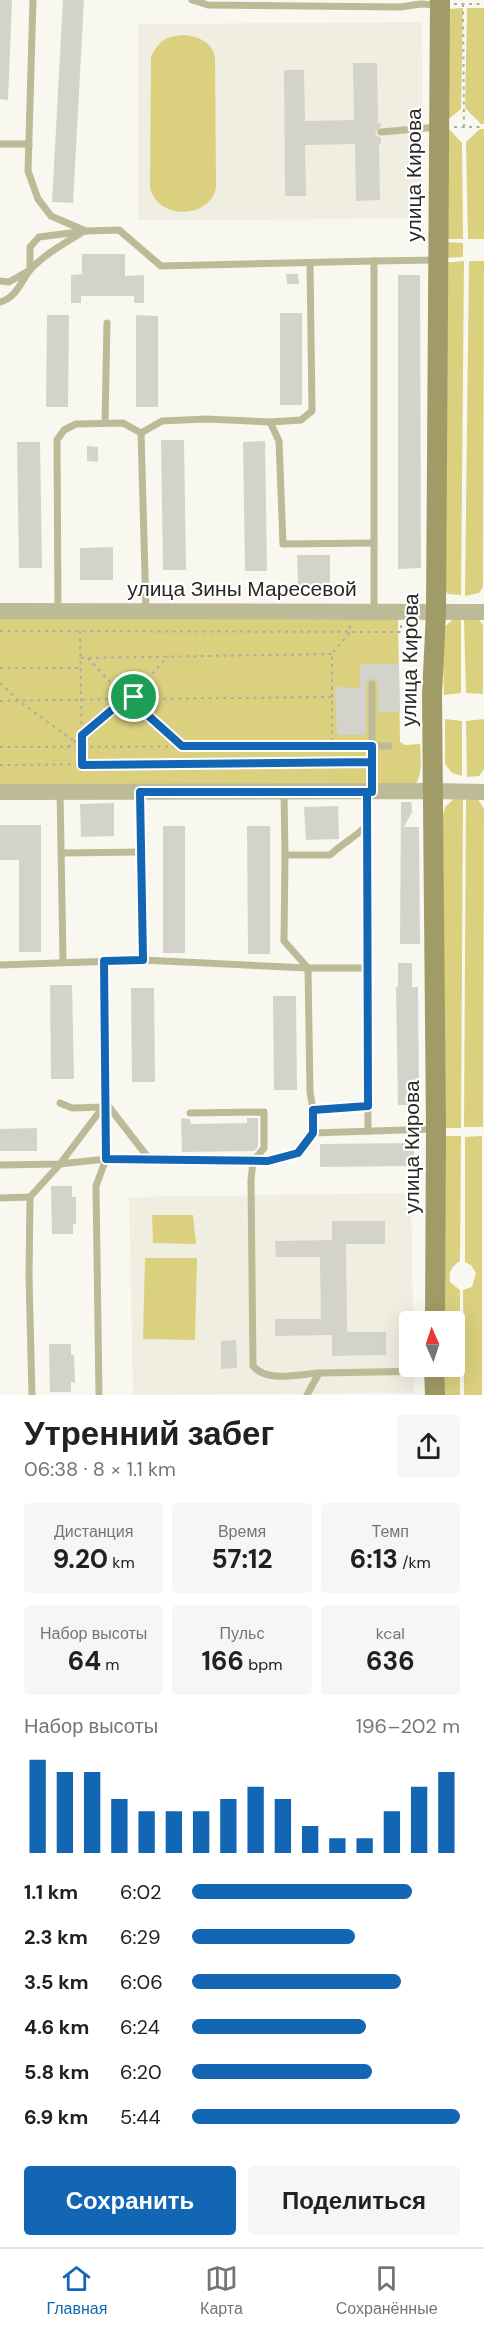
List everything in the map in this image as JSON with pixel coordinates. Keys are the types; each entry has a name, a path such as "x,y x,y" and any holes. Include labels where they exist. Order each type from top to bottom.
{"main road":[{"name":"улица Кирова","path":"435,1311 436,1129 432,695 436,612 440,2"},
{"path":"434,1377 435,1395"}],"street":[{"name":"улица Зины Маресевой","path":"0,610 484,612"},
{"path":"0,792 484,792"}],"lane":[{"path":"33,0 28,171 38,199 51,216 84,231"},
{"path":"192,0 399,4 440,2"},
{"path":"381,132 438,127"},
{"path":"0,144 29,144"},
{"path":"0,302 7,300 22,285 30,270 30,247 39,237 84,231 119,230 161,266 437,260"},
{"path":"0,281 9,282 30,270 51,252 84,231"},
{"path":"374,261 374,612"},
{"path":"141,433 162,421 301,420 312,411 310,263"},
{"path":"105,423 107,322"},
{"path":"270,422 279,441 283,544 374,543"},
{"path":"58,610 57,440 64,430 76,424 123,423 141,433"},
{"path":"141,433 146,611"},
{"path":"368,1131 368,824 372,762 372,684"},
{"path":"372,746 389,746"},
{"path":"60,792 63,962"},
{"path":"140,792 143,960"},
{"path":"0,1165 60,1164 106,1159 268,1161 298,1153 313,1133 313,1110 309,1092 308,968 284,941 284,792"},
{"path":"285,855 330,855 357,837 368,824"},
{"path":"62,853 141,852"},
{"path":"0,965 143,960 308,968 368,968"},
{"path":"99,1395 96,1186 106,1159 104,961"},
{"path":"60,1103 72,1108 105,1105"},
{"path":"105,1105 150,1160"},
{"path":"32,1395 29,1277 30,1197 60,1164 105,1105"},
{"path":"313,1110 368,1106"},
{"path":"190,1113 264,1113 264,1149 253,1161 251,1180 253,1366 258,1372 268,1376 399,1370"},
{"path":"313,1133 436,1129"},
{"path":"0,1198 30,1197"},
{"path":"307,1395 319,1373"}],"path":[{"path":"440,2 484,4"},
{"path":"463,4 464,127"},
{"path":"438,127 484,127"},
{"path":"332,746 332,654 350,632 350,623"},
{"path":"0,631 401,632 402,623"},
{"path":"80,631 82,765"},
{"path":"81,658 332,654"},
{"path":"0,701 117,699 132,696 168,656"},
{"path":"87,657 123,696"},
{"path":"0,668 81,668"},
{"path":"0,683 19,701 82,747"},
{"path":"132,696 182,746"},
{"path":"68,747 120,703 332,697"},
{"path":"117,699 120,703"},
{"path":"0,747 372,746"},
{"path":"0,765 372,762"}],"shaded area":[{"path":"463,8 461,109 450,118 444,118 448,9"},
{"path":"467,8 484,8 484,124 481,124 465,108"},
{"path":"422,22 423,219 138,220 138,24"},
{"path":"185,35 204,41 211,48 215,57 216,187 212,198 205,205 184,212 163,206 155,198 150,187 151,57 164,40 173,36"},
{"path":"480,129 484,129 484,239 468,239 466,142"},
{"path":"450,130 462,143 463,239 445,239 446,131"},
{"path":"445,242 463,243 463,257 444,258"},
{"path":"464,261 461,595 448,594 441,585 443,263"},
{"path":"469,261 484,261 483,587 479,593 465,596"},
{"path":"0,613 398,615 400,742 405,745 420,744 419,777 414,787 0,784"},
{"path":"454,618 461,618 461,693 444,695 442,630"},
{"path":"464,618 479,620 483,625 483,694 466,693"},
{"path":"445,719 462,721 462,776 452,773 445,764"},
{"path":"484,719 484,769 479,776 467,777 466,721"},
{"path":"456,797 463,797 461,1128 444,1128 443,815 445,807"},
{"path":"466,797 478,799 484,809 483,1127 464,1127"},
{"path":"444,1136 461,1136 460,1261 450,1272 450,1282 460,1290 460,1311 443,1311"},
{"path":"482,1136 482,1395 464,1395 463,1290 472,1287 476,1273 471,1265 465,1262 465,1137"},
{"path":"411,1193 413,1311 399,1311 399,1377 414,1377 414,1393 133,1395 129,1197"},
{"path":"152,1215 193,1215 196,1244 153,1243"},
{"path":"145,1258 197,1258 195,1340 143,1339"},
{"path":"444,1377 460,1377 460,1395 444,1395"}],"building":[{"path":"0,0 12,0 8,100 0,99"},
{"path":"63,0 84,0 73,203 52,202"},
{"path":"353,63 377,63 378,123 381,123 381,126 375,132 381,138 381,144 379,144 380,200 356,201 355,144 305,145 306,196 285,196 284,70 304,70 305,121 354,120"},
{"path":"82,254 125,254 125,276 144,275 144,303 134,303 134,296 81,296 81,303 71,303 71,275 82,274"},
{"path":"286,274 298,274 299,284 287,284"},
{"path":"398,275 420,275 421,568 398,569"},
{"path":"280,313 302,313 302,405 280,405"},
{"path":"47,315 69,315 68,407 46,407"},
{"path":"136,315 158,316 158,407 136,407"},
{"path":"161,440 184,440 186,570 163,570"},
{"path":"265,441 267,571 245,571 243,442"},
{"path":"17,442 40,442 42,568 19,568"},
{"path":"87,446 98,447 98,462 87,461"},
{"path":"113,547 113,580 80,580 80,548"},
{"path":"297,555 330,555 330,587 298,587"},
{"path":"360,664 399,664 400,712 378,712 378,683 375,679 370,679 366,684 366,735 337,735 335,687 360,688"},
{"path":"401,802 411,802 412,806 412,812 404,827 419,827 420,944 400,944"},
{"path":"114,803 114,836 81,837 80,804"},
{"path":"338,806 339,839 306,840 304,807"},
{"path":"0,825 41,825 41,952 19,952 19,860 0,860"},
{"path":"163,826 185,826 185,953 163,953"},
{"path":"247,826 270,826 270,954 248,954"},
{"path":"398,963 412,963 412,987 418,987 419,1105 398,1105 396,987 398,987"},
{"path":"50,985 72,985 74,1079 51,1079"},
{"path":"131,988 154,988 155,1082 132,1082"},
{"path":"273,996 296,996 297,1090 274,1090"},
{"path":"181,1118 190,1119 191,1124 247,1123 247,1118 258,1118 258,1147 254,1151 182,1152"},
{"path":"37,1128 37,1151 0,1151 0,1129"},
{"path":"414,1143 414,1166 320,1167 320,1144"},
{"path":"51,1186 72,1186 72,1197 76,1197 76,1224 73,1224 73,1234 52,1234"},
{"path":"332,1221 385,1221 385,1244 346,1244 347,1332 386,1332 386,1355 332,1356 332,1335 275,1336 275,1319 321,1319 320,1257 276,1257 275,1241 332,1240"},
{"path":"236,1340 237,1368 221,1369 221,1341"},
{"path":"49,1344 71,1344 71,1355 74,1355 75,1383 71,1382 71,1392 50,1392"}],"route":[{"path":"134,697 126,695 117,699 120,703 82,735 82,765 372,762 372,792 367,792 369,851 368,1106 313,1110 313,1133 298,1153 268,1161 106,1159 104,961 143,960 140,792 367,792 372,792 372,762 372,746 182,746 133,702 136,699 134,697"}]}
